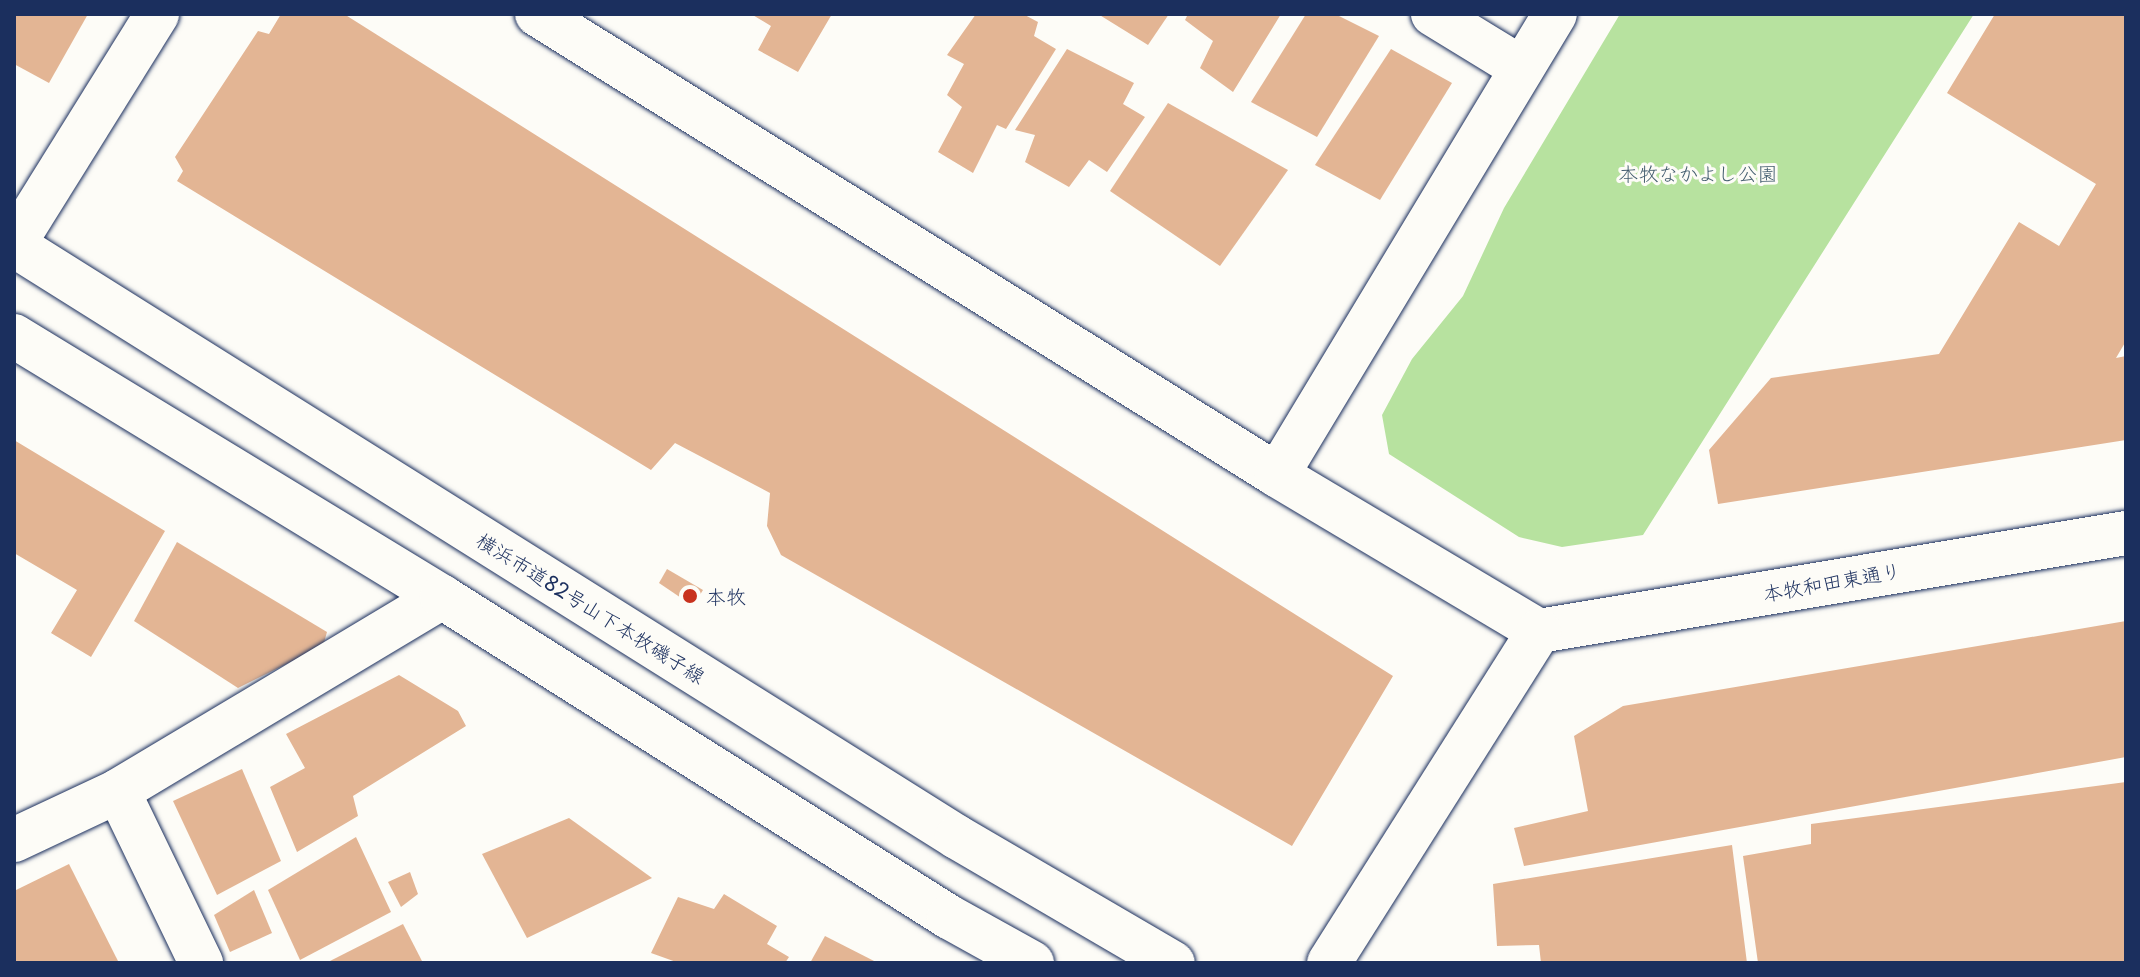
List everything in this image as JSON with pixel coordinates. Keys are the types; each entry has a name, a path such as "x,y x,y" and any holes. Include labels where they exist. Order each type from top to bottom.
{"street":[{"path":"14,244 157,14"},
{"path":"537,14 1277,475 1539,631 1329,963"},
{"path":"1433,14 1521,68"},
{"path":"1277,475 1555,14"},
{"name":"横浜市道82号山下本牧磯子線","path":"14,244 957,837 1173,963"},
{"path":"14,336 442,597 949,917 1032,963"},
{"name":"本牧和田東通り","path":"1539,631 2126,533"},
{"path":"14,840 118,791 442,597"},
{"path":"118,791 201,963"}],"green space":[{"name":"本牧なかよし公園","path":"1620,14 1974,14 1643,535 1562,547 1519,537 1389,454 1382,415 1412,359 1463,296 1504,208"}],"building":[{"path":"14,14 88,14 49,83 14,64"},
{"path":"281,14 344,14 1393,676 1292,846 781,555 767,526 770,493 675,443 651,470 177,181 183,171 175,157 258,31 269,34"},
{"path":"751,14 832,14 798,72 758,50 771,26"},
{"path":"976,14 1023,14 1038,22 1034,36 1056,49 1006,129 997,125 973,173 938,152 962,107 947,95 964,64 947,55"},
{"path":"1098,14 1169,14 1148,45"},
{"path":"1188,14 1281,14 1233,92 1200,68 1213,41 1185,20"},
{"path":"1306,14 1335,14 1379,36 1317,137 1251,102"},
{"path":"1995,14 2126,14 2126,341 2116,358 2126,356 2126,440 1718,504 1709,450 1771,378 1939,354 2019,222 2059,246 2096,184 1947,93"},
{"path":"1067,49 1134,83 1123,104 1145,117 1107,172 1089,160 1069,187 1025,162 1035,135 1015,130"},
{"path":"1391,49 1452,83 1380,200 1315,165"},
{"path":"1168,103 1288,170 1220,266 1110,191"},
{"path":"14,440 165,531 91,657 51,633 77,590 14,553"},
{"path":"177,542 327,632 323,646 238,688 134,621"},
{"path":"667,569 703,590 693,606 659,583"},
{"path":"2126,621 2126,757 1524,866 1514,828 1588,811 1574,736 1623,706"},
{"path":"399,675 458,711 466,726 353,796 358,816 297,852 270,787 305,768 286,734"},
{"path":"242,769 281,861 217,895 173,801"},
{"path":"2126,782 2126,963 1758,963 1743,856 1811,844 1811,824"},
{"path":"569,818 652,878 527,938 482,854"},
{"path":"356,837 391,912 300,960 268,890"},
{"path":"1732,845 1747,963 1541,963 1539,945 1497,946 1493,884"},
{"path":"69,864 119,963 14,963 14,891"},
{"path":"410,872 418,894 401,907 388,882"},
{"path":"254,890 272,933 230,952 214,915"},
{"path":"724,894 777,926 767,944 789,957 785,963 679,963 651,953 678,897 714,909"},
{"path":"403,924 423,963 326,963"},
{"path":"825,936 878,963 810,963"}],"place":[{"name":"本牧","path":"690,596"}]}
